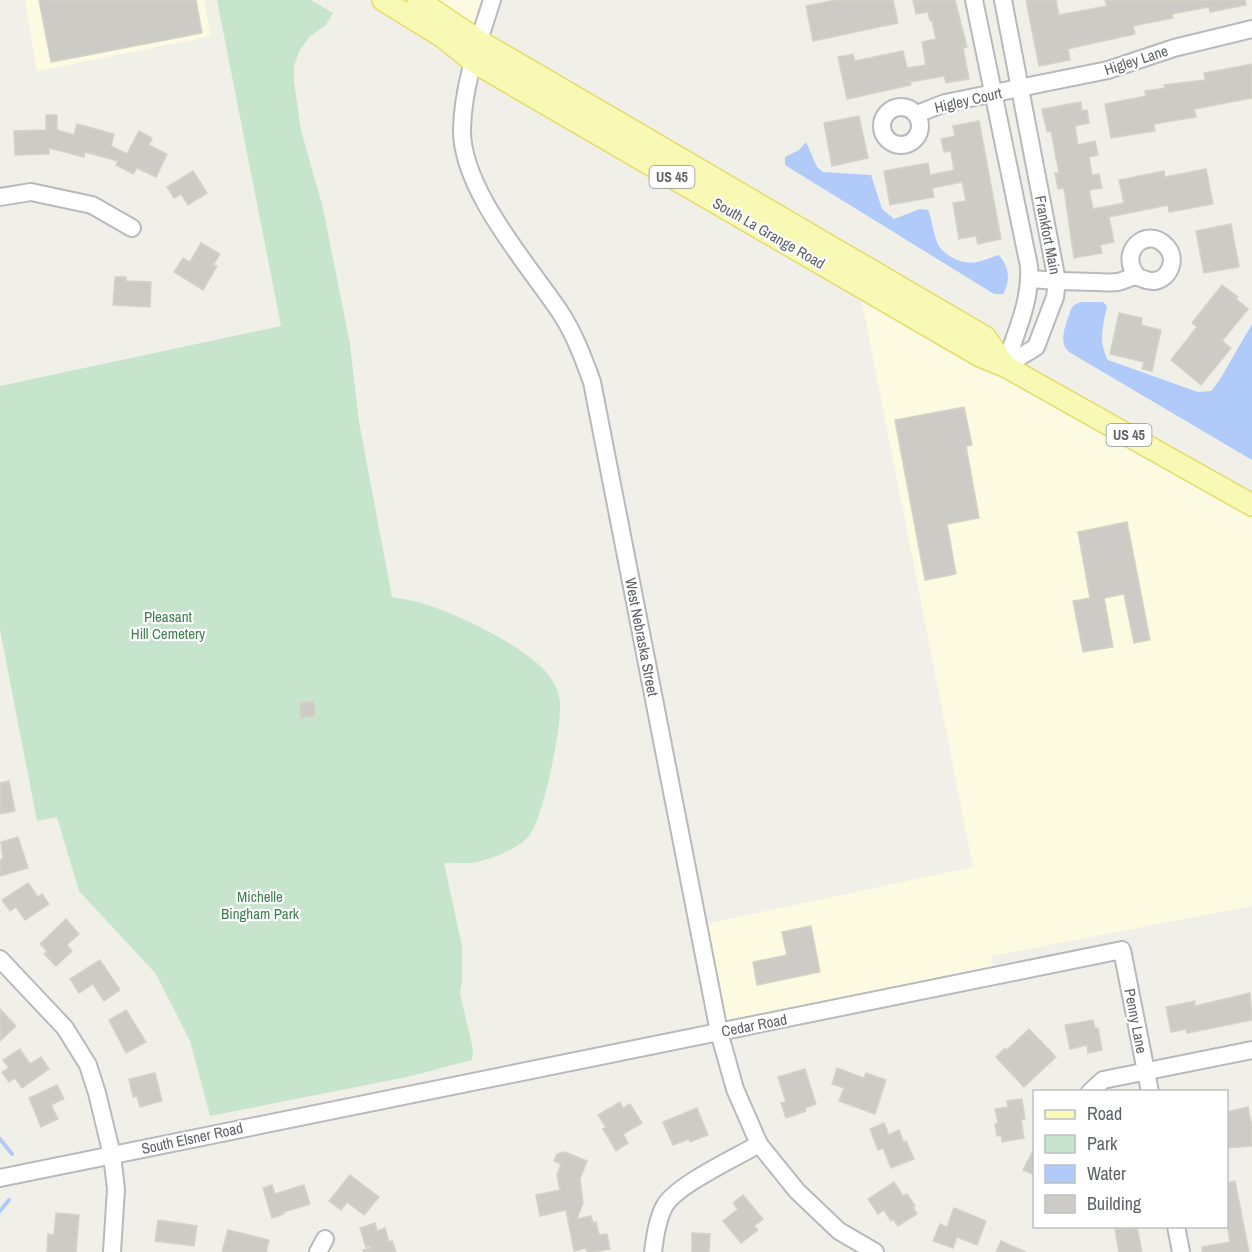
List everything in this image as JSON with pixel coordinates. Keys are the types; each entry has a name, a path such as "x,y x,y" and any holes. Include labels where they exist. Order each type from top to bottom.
{"main road":[{"name":"South La Grange Road","path":"383,0 443,37 474,62 980,356 1005,366 1252,505"},
{"name":"South La Grange Road","path":"418,0 480,41 985,337 1005,366"}],"street":[{"name":"West Nebraska Street","path":"492,0 467,89 462,130 469,168 504,234 561,313 578,343 592,382 719,1032 735,1089 759,1144 797,1191 839,1231 875,1252"},
{"name":"Frankfort Main","path":"974,0 1029,266 1027,303 1005,366"},
{"name":"Frankfort Main","path":"1003,0 1057,281 1055,297 1036,347 1005,366"},
{"name":"Higley Lane","path":"1020,88 1108,70 1174,48 1252,29"},
{"name":"Higley Court","path":"917,114 945,103 1020,88"},
{"path":"0,197 31,192 92,205 132,228"},
{"path":"1030,279 1118,282 1137,276"},
{"name":"Cedar Road","path":"385,1098 1122,950"},
{"name":"Penny Lane","path":"1122,950 1150,1090"},
{"path":"0,958 65,1028 88,1065 112,1155 117,1189 112,1252"},
{"path":"1092,1090 1103,1080 1252,1050"},
{"name":"South Elsner Road","path":"0,1178 385,1098"},
{"path":"653,1252 657,1226 664,1205 678,1191 759,1144"},
{"path":"1176,1228 1180,1252"}],"shaded area":[{"path":"25,0 204,0 211,36 37,71"},
{"path":"422,0 489,0 477,36"},
{"path":"860,291 1252,509 1252,906 991,956 994,973 721,1028 701,925 973,867"}],"green space":[{"path":"217,0 311,0 333,13 326,25 309,37 300,50 294,66 294,82 301,130 323,208 350,344 359,422 392,597 419,602 442,610 497,636 532,659 555,685 559,696 560,716 546,792 535,826 529,836 502,854 472,863 444,863 462,946 460,993 473,1049 472,1060 407,1077 210,1116 190,1041 156,974 79,891 57,817 37,821 0,630 0,386 281,326"}],"water":[{"path":"806,142 817,167 823,172 871,175 882,209 894,219 920,209 928,210 937,242 942,250 951,257 972,263 999,255 1008,274 1003,294 994,294 785,165 785,157 799,150"},
{"path":"1081,302 1103,302 1107,306 1102,340 1108,360 1198,392 1211,391 1219,381 1252,324 1252,460 1069,352 1065,348 1064,332 1071,309"}],"building":[{"path":"39,0 196,0 202,33 51,62"},
{"path":"835,0 893,0 898,23 813,41 806,6"},
{"path":"913,0 955,0 967,47 963,48 969,79 946,83 944,76 910,82 911,85 847,99 838,57 853,54 855,61 903,51 907,68 926,65 922,42 936,39 928,12 916,14"},
{"path":"1026,0 1056,0 1059,15 1107,6 1105,0 1245,0 1246,5 1210,12 1209,7 1172,14 1173,18 1133,26 1135,34 1068,49 1070,60 1039,66"},
{"path":"1252,64 1252,98 1194,109 1196,117 1154,124 1155,131 1111,138 1105,104 1146,96 1145,91 1165,88 1164,85 1205,80 1204,73"},
{"path":"1081,102 1082,111 1087,110 1089,123 1075,126 1078,145 1095,141 1098,155 1089,157 1092,175 1099,174 1102,188 1089,190 1093,209 1124,203 1119,180 1164,171 1165,177 1206,169 1213,204 1169,212 1168,205 1109,217 1114,242 1100,245 1102,253 1074,258 1064,188 1058,189 1055,173 1059,173 1051,131 1047,132 1042,109"},
{"path":"46,115 57,115 57,130 74,135 77,124 114,134 111,146 127,154 139,131 152,138 149,145 167,154 156,177 137,168 133,174 116,165 118,161 85,152 84,157 49,148 49,154 15,155 14,131 46,130"},
{"path":"859,116 868,158 832,166 824,123"},
{"path":"979,121 1001,239 978,244 976,236 959,239 953,203 966,201 962,182 932,188 934,197 890,205 884,171 928,163 930,175 954,170 951,151 944,152 941,139 955,136 953,126"},
{"path":"193,171 207,193 188,205 181,194 174,198 167,187"},
{"path":"1231,224 1239,267 1204,273 1196,231"},
{"path":"201,243 220,254 213,265 217,266 203,290 174,272 183,258 190,262"},
{"path":"115,277 126,277 126,281 151,282 150,307 113,305"},
{"path":"1222,285 1238,297 1236,299 1248,309 1222,341 1231,348 1201,385 1171,360 1197,327 1192,323"},
{"path":"1119,313 1142,318 1141,325 1161,330 1152,371 1142,369 1144,362 1110,354"},
{"path":"964,407 972,445 966,446 979,518 947,524 956,574 925,580 895,420"},
{"path":"1127,522 1150,640 1134,643 1124,594 1104,598 1113,647 1083,652 1073,601 1090,598 1078,532"},
{"path":"314,701 315,716 301,718 299,703"},
{"path":"9,781 15,811 0,814 0,783"},
{"path":"18,837 28,868 0,876 0,860 3,859 1,842"},
{"path":"28,883 38,897 42,894 49,904 25,920 16,907 10,911 2,900"},
{"path":"66,919 79,934 67,945 72,951 56,966 44,954 47,951 40,944"},
{"path":"811,926 820,972 757,985 753,962 787,955 782,932"},
{"path":"100,960 120,990 104,1001 93,984 79,993 70,979"},
{"path":"1250,993 1252,1020 1187,1033 1186,1029 1171,1032 1166,1007 1195,1001 1195,1006"},
{"path":"0,1009 16,1026 0,1041"},
{"path":"126,1010 146,1042 126,1053 109,1020"},
{"path":"1093,1020 1095,1028 1098,1028 1102,1050 1088,1053 1087,1045 1070,1049 1065,1025"},
{"path":"1029,1029 1056,1057 1024,1087 996,1057"},
{"path":"20,1049 30,1064 41,1057 49,1069 22,1088 15,1078 9,1082 2,1072 9,1068 3,1060"},
{"path":"837,1068 864,1078 866,1073 886,1080 875,1114 839,1101 844,1088 832,1084"},
{"path":"805,1069 816,1104 805,1108 806,1111 786,1118 781,1103 786,1102 778,1077"},
{"path":"155,1073 162,1101 140,1107 137,1096 133,1097 129,1079"},
{"path":"57,1085 64,1099 51,1105 58,1119 41,1127 29,1098"},
{"path":"1022,1099 1025,1119 1021,1120 1024,1138 1002,1142 1001,1135 997,1136 995,1124 998,1123 995,1109 1008,1107 1007,1101"},
{"path":"620,1102 623,1108 630,1104 642,1123 623,1134 628,1143 616,1151 598,1115"},
{"path":"1248,1107 1252,1127 1252,1146 1228,1148 1228,1112"},
{"path":"697,1108 708,1135 673,1145 663,1122"},
{"path":"884,1123 889,1135 899,1130 914,1159 891,1168 883,1148 878,1150 870,1129"},
{"path":"1033,1151 1033,1174 1023,1170"},
{"path":"565,1152 587,1161 580,1179 583,1203 577,1219 591,1216 593,1223 596,1222 599,1235 607,1234 610,1249 587,1252 586,1248 574,1251 566,1210 540,1216 536,1195 560,1190 557,1175 561,1164 554,1161 557,1154"},
{"path":"350,1175 379,1197 364,1215 347,1202 341,1210 329,1201"},
{"path":"1235,1181 1249,1252 1202,1252 1202,1247 1230,1242 1228,1228 1228,1183"},
{"path":"894,1182 903,1196 907,1194 917,1214 898,1226 893,1219 891,1221 884,1210 878,1214 868,1199"},
{"path":"272,1185 275,1194 304,1185 310,1204 272,1218 263,1188"},
{"path":"743,1195 763,1219 754,1226 758,1230 741,1243 723,1221 738,1209 733,1203"},
{"path":"954,1208 986,1221 977,1245 957,1237 953,1248 933,1241 940,1224 947,1227"},
{"path":"56,1213 79,1215 76,1252 47,1252 48,1234 54,1235"},
{"path":"158,1220 197,1226 194,1246 155,1241"},
{"path":"375,1223 377,1231 385,1228 389,1242 392,1241 396,1252 364,1252 363,1250 371,1248 366,1247 360,1228"},
{"path":"1137,1228 1142,1252 1119,1252 1115,1230"},
{"path":"228,1230 269,1240 266,1252 222,1252"},
{"path":"692,1233 710,1234 709,1252 692,1252"},
{"path":"1001,1241 1026,1252 996,1252"}],"waterway":[{"path":"0,1139 12,1154"},
{"path":"0,1211 9,1200"}],"park label":[{"name":"Pleasant Hill Cemetery","path":"168,624"},
{"name":"Michelle Bingham Park","path":"260,904"}]}
